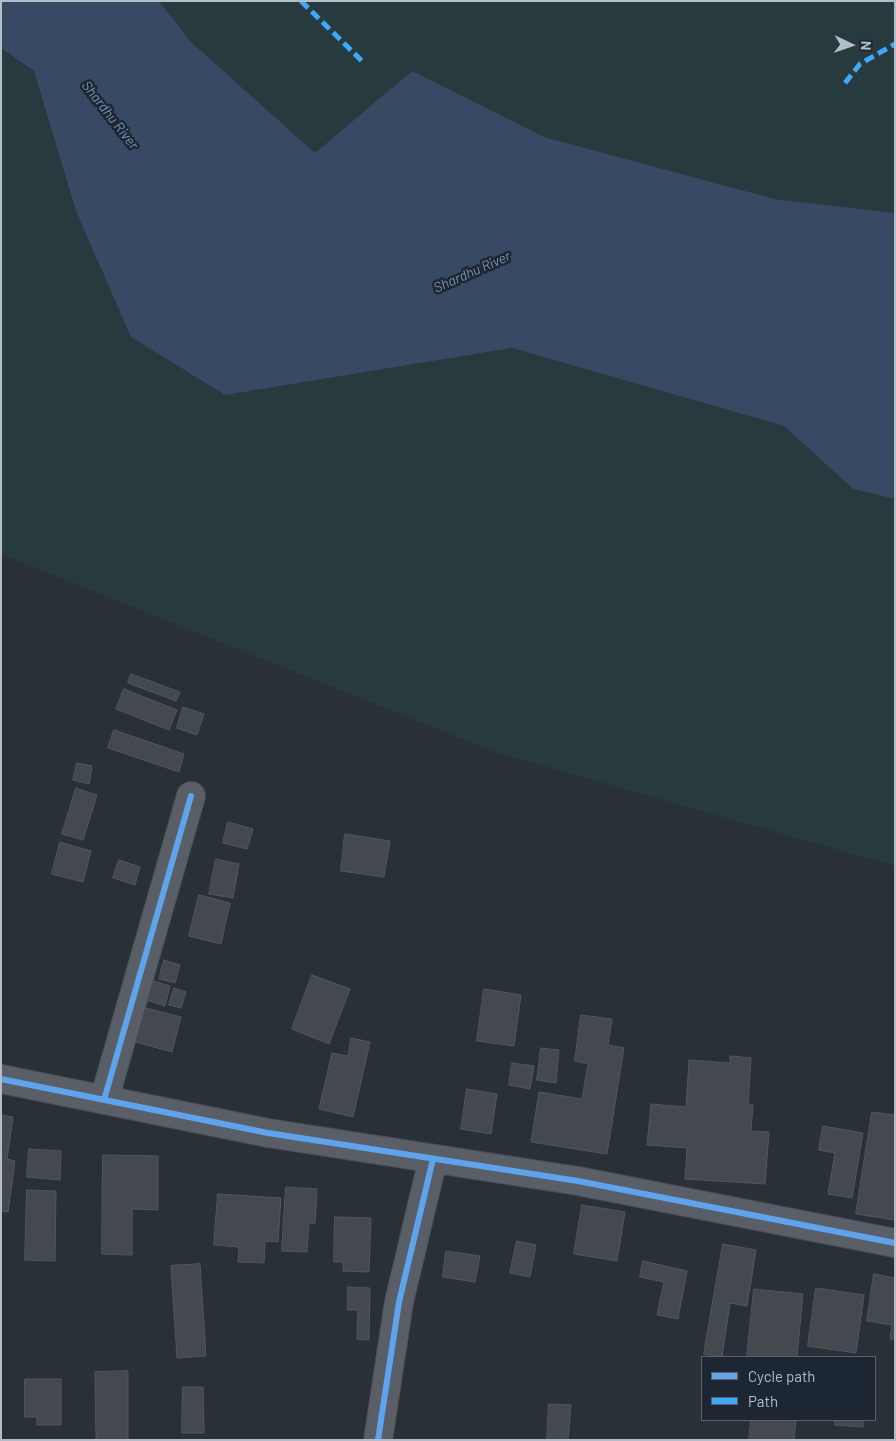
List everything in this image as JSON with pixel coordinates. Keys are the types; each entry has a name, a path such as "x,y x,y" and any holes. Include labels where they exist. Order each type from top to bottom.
{"street":[{"path":"104,1100 191,796"},
{"path":"1,1079 268,1133 578,1182 895,1243"},
{"path":"378,1440 399,1302 433,1159"}],"green space":[{"path":"159,1 895,1 895,213 775,199 544,137 412,72 315,153 191,42"},
{"path":"1,48 34,71 76,211 225,395 512,348 784,426 853,489 895,499 895,866 495,752 1,554"}],"water":[{"name":"Shardhu River","path":"1,1 159,1 191,42 315,153 412,71 544,137 775,199 895,213 895,499 853,489 784,426 512,348 225,395 131,337 76,211 34,71 1,48"}],"building":[{"path":"131,674 180,692 176,701 128,683"},
{"path":"124,689 177,710 169,730 116,709"},
{"path":"183,707 204,714 197,735 177,728"},
{"path":"114,730 184,754 179,772 108,748"},
{"path":"77,763 92,766 89,784 73,780"},
{"path":"76,788 97,795 83,840 62,834"},
{"path":"228,822 253,829 247,849 223,843"},
{"path":"345,834 390,841 384,877 341,871"},
{"path":"60,842 91,851 83,882 52,874"},
{"path":"216,859 239,864 233,898 209,894"},
{"path":"119,860 140,867 135,885 113,878"},
{"path":"199,895 230,903 221,944 189,936"},
{"path":"164,960 180,965 175,983 159,979"},
{"path":"312,975 350,989 329,1044 292,1029"},
{"path":"153,981 170,986 165,1006 147,1000"},
{"path":"174,988 186,992 181,1008 169,1005"},
{"path":"484,989 521,995 514,1046 477,1041"},
{"path":"146,1008 181,1017 172,1052 136,1042"},
{"path":"581,1015 612,1019 608,1045 624,1048 607,1154 531,1142 539,1092 582,1099 588,1064 575,1061"},
{"path":"351,1038 370,1042 353,1117 319,1109 332,1053 348,1056"},
{"path":"541,1048 559,1050 556,1083 537,1080"},
{"path":"730,1056 751,1058 748,1105 753,1105 751,1131 769,1132 765,1184 685,1179 687,1148 647,1145 651,1104 686,1107 689,1060 730,1063"},
{"path":"512,1063 534,1066 530,1089 509,1085"},
{"path":"467,1089 497,1094 491,1134 461,1129"},
{"path":"872,1112 895,1115 895,1220 856,1214"},
{"path":"1,1115 13,1117 7,1159 15,1161 8,1212 1,1211"},
{"path":"823,1126 863,1133 852,1198 828,1194 835,1153 819,1150"},
{"path":"29,1149 61,1151 60,1180 27,1177"},
{"path":"103,1155 158,1156 158,1210 132,1209 132,1255 102,1254"},
{"path":"286,1187 317,1189 315,1224 309,1223 307,1252 282,1251"},
{"path":"27,1190 56,1191 55,1261 25,1260"},
{"path":"218,1194 281,1198 278,1242 265,1241 264,1263 238,1262 239,1247 214,1245"},
{"path":"582,1205 625,1212 617,1261 574,1254"},
{"path":"335,1217 371,1218 369,1272 343,1271 343,1262 334,1262"},
{"path":"517,1241 536,1245 530,1277 510,1273"},
{"path":"723,1244 756,1250 747,1306 730,1303 722,1356 704,1354"},
{"path":"446,1251 480,1256 475,1282 443,1277"},
{"path":"643,1261 687,1271 678,1319 657,1315 664,1282 640,1277"},
{"path":"200,1264 206,1356 177,1358 171,1266"},
{"path":"874,1274 895,1278 895,1339 890,1339 892,1325 867,1321"},
{"path":"348,1287 370,1288 369,1340 357,1339 358,1310 348,1310"},
{"path":"816,1288 864,1295 856,1353 808,1346"},
{"path":"754,1289 803,1294 797,1356 747,1356"},
{"path":"128,1371 128,1440 96,1440 95,1372"},
{"path":"25,1379 61,1379 61,1425 37,1425 37,1417 25,1417"},
{"path":"183,1387 203,1387 204,1433 182,1433"},
{"path":"549,1404 571,1405 568,1440 547,1440"},
{"path":"751,1421 796,1421 794,1440 749,1440"},
{"path":"835,1421 863,1421 863,1427 835,1425"}],"marked path":[{"path":"301,1 364,63"},
{"path":"845,83 860,64 895,44"}],"cycle path":[{"path":"104,1100 191,796"},
{"path":"1,1079 268,1133 578,1181 895,1243"},
{"path":"378,1440 399,1302 433,1159"}]}
